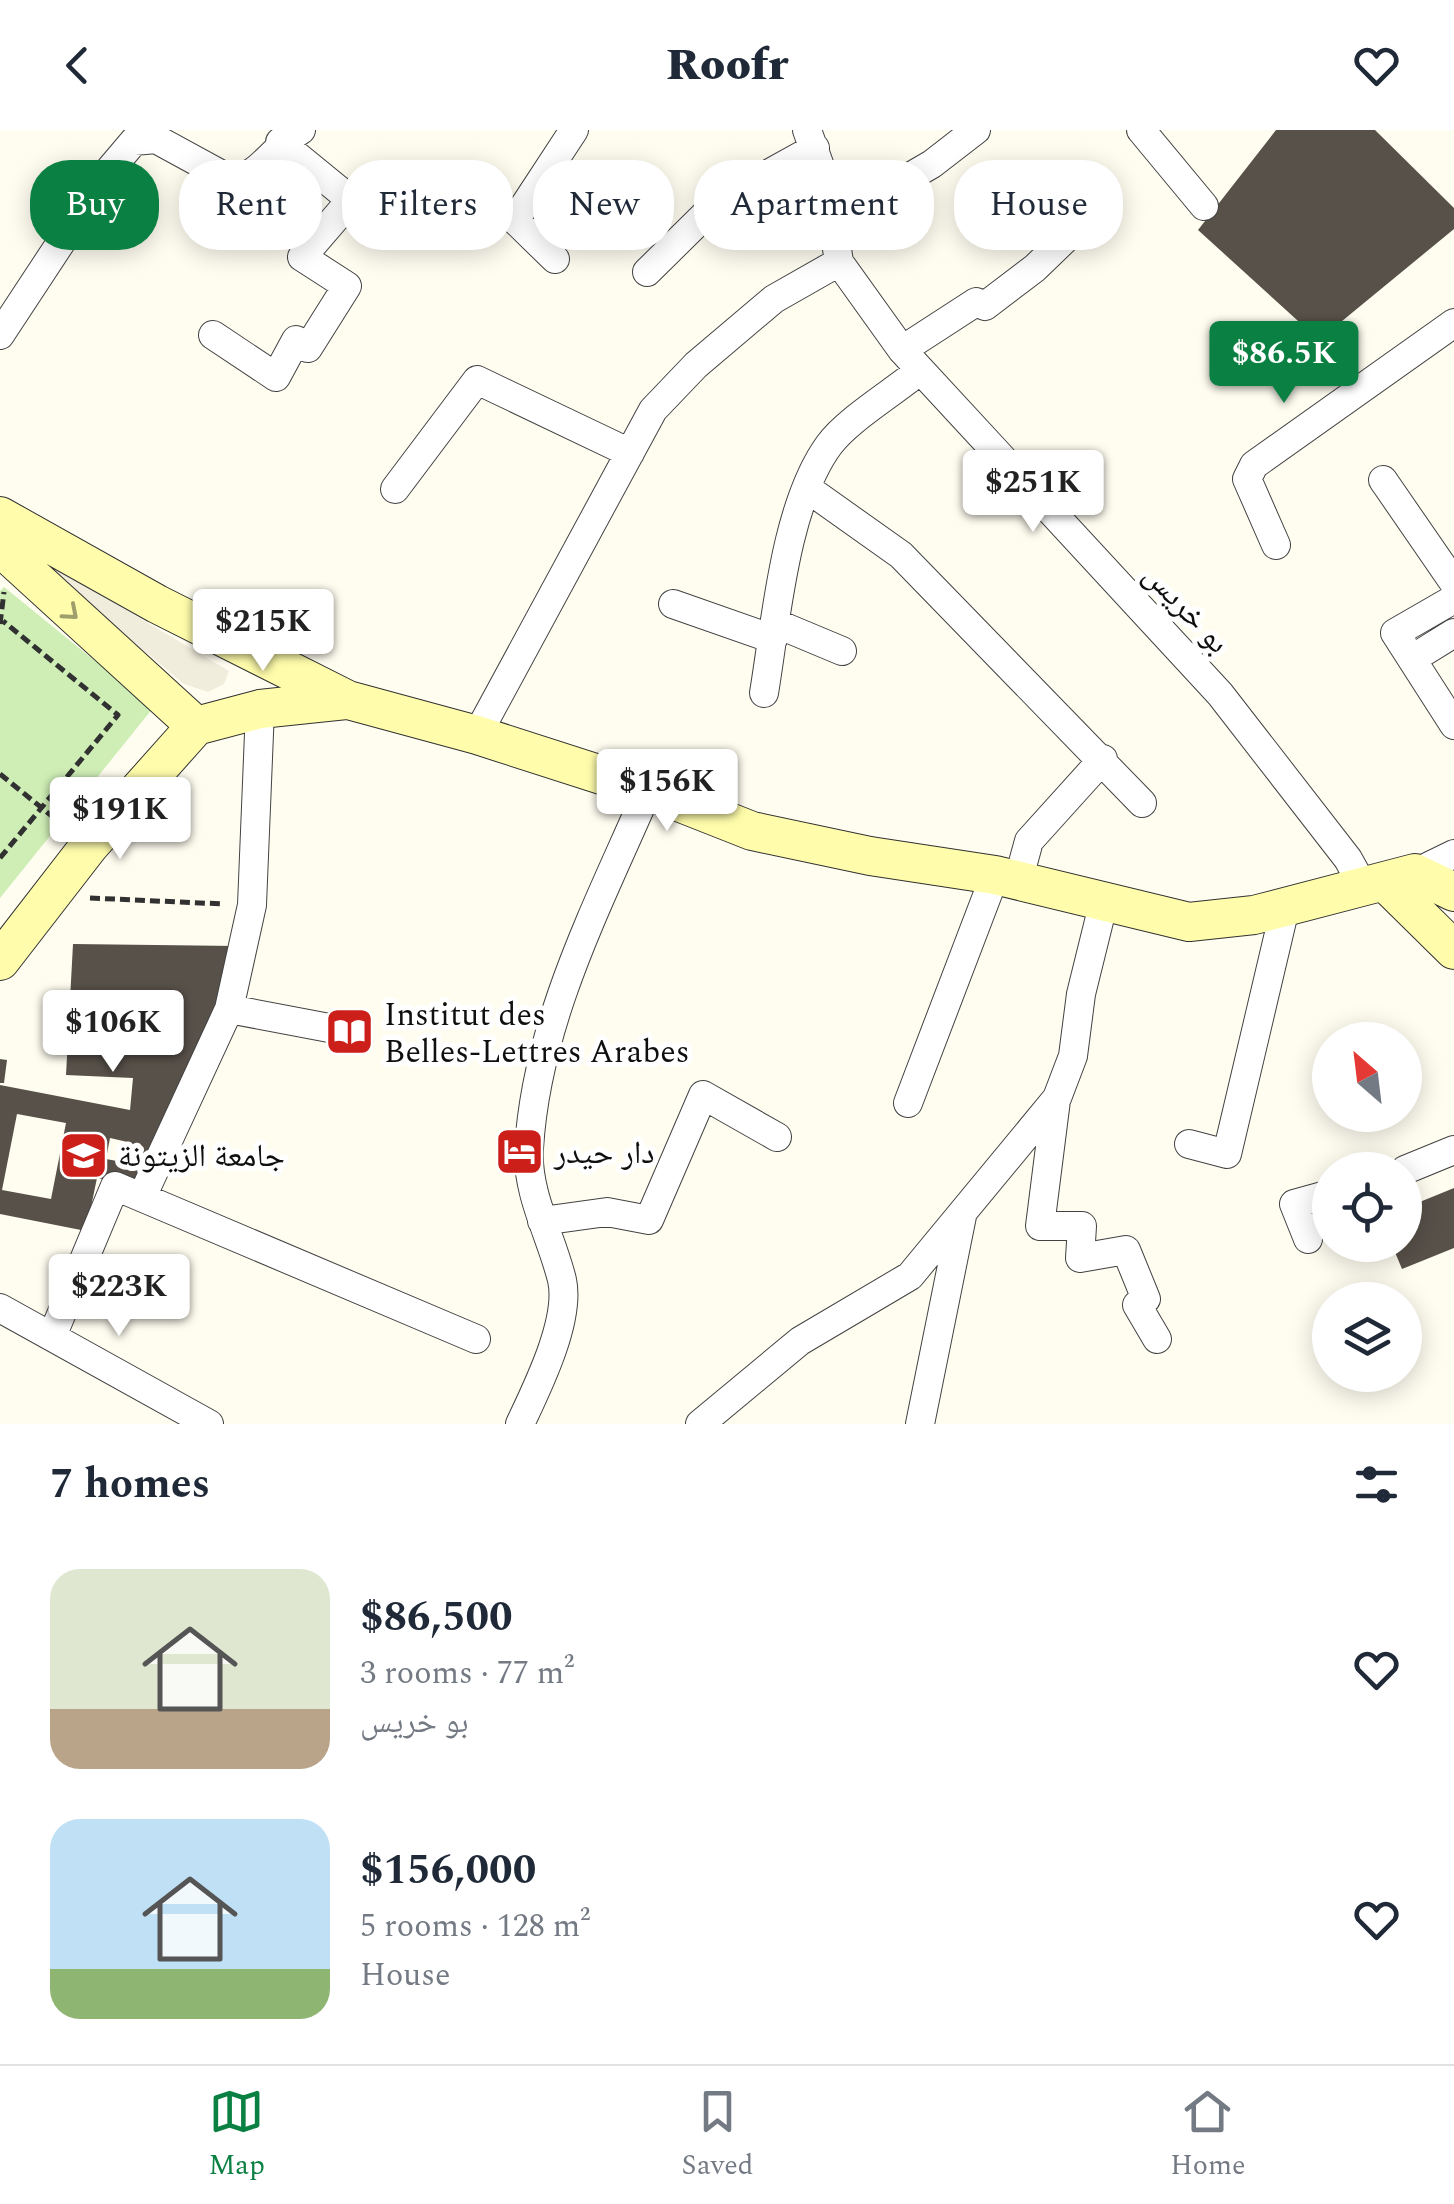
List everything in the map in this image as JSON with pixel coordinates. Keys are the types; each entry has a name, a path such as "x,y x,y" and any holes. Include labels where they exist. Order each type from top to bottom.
{"street":[{"path":"555,259 514,220 574,130"},
{"path":"934,162 976,130"},
{"path":"1141,130 1204,206"},
{"path":"0,334 106,174 134,141 148,137 170,145 233,181 251,175 290,136 351,200 302,257 347,286 308,348 296,340 276,378 213,335"},
{"path":"648,272 718,202 811,139"},
{"name":"بو خريس","path":"838,250 840,262 911,360 1220,694 1348,859 1389,881"},
{"path":"764,693 786,556 808,489 829,444 911,360 976,302 985,306 1054,250"},
{"path":"477,735 653,410 696,365 774,299 840,262"},
{"path":"1276,544 1246,479 1254,465 1454,324"},
{"path":"395,488 477,380 630,453"},
{"path":"1383,480 1445,552 1454,583"},
{"path":"808,489 901,555 1104,759 1142,803"},
{"path":"0,516 156,604 348,700 477,735 648,790 752,831 870,856 1007,878 1188,922 1285,908 1389,881 1454,854"},
{"path":"1,553 196,726"},
{"path":"1454,599 1395,632 1454,724"},
{"path":"673,604 842,650"},
{"path":"1412,658 1454,633"},
{"path":"0,961 89,846 196,726 260,709 348,700"},
{"path":"142,1197 229,1008 252,905 260,709"},
{"path":"908,1103 1007,878 1029,842 1104,759"},
{"path":"520,1424 551,1360 564,1285 542,1221 528,1151 554,1009 648,790"},
{"path":"1389,881 1454,892"},
{"path":"1389,881 1454,950"},
{"path":"1104,901 1081,994 1073,1056 1056,1098 1040,1226 1082,1226 1080,1258 1126,1250 1146,1299 1137,1306 1157,1340"},
{"path":"1189,1144 1227,1154 1285,908"},
{"path":"229,1008 345,1032"},
{"path":"542,1221 608,1212 649,1220 703,1094 777,1137"},
{"path":"709,1421 800,1340 910,1276 1056,1098"},
{"path":"1422,1163 1454,1150"},
{"path":"52,1334 116,1186 476,1339"},
{"path":"1308,1239 1294,1204 1312,1199"},
{"path":"920,1424 964,1210"},
{"path":"0,1308 209,1424"}],"path":[{"path":"0,624 3,621 118,715 0,858"},
{"path":"0,774 89,846"},
{"path":"73,898 252,905"}],"green space":[{"path":"4,587 153,708 0,898 0,591"}],"shaded area":[{"path":"21,548 229,671 224,684 208,692 184,684"}],"building":[{"path":"1276,130 1375,130 1454,208 1454,229 1319,340 1198,230"},
{"path":"73,944 237,946 227,1007 160,1151 149,1149 141,1187 97,1178 86,1231 0,1214 0,1085 130,1110 133,1078 66,1075","holes":["17,1114 66,1123 51,1199 2,1190","110,1138 132,1143 128,1163 106,1159"]},
{"path":"0,1059 7,1060 4,1083 0,1083"},
{"path":"1454,1188 1454,1248 1422,1261 1422,1201"},
{"path":"1399,1262 1419,1262 1402,1269"}],"place":[{"name":"Institut des Belles-Lettres Arabes","path":"349,1032"},
{"name":"دار حيدر","path":"519,1152"},
{"name":"جامعة الزيتونة","path":"83,1155"}]}
